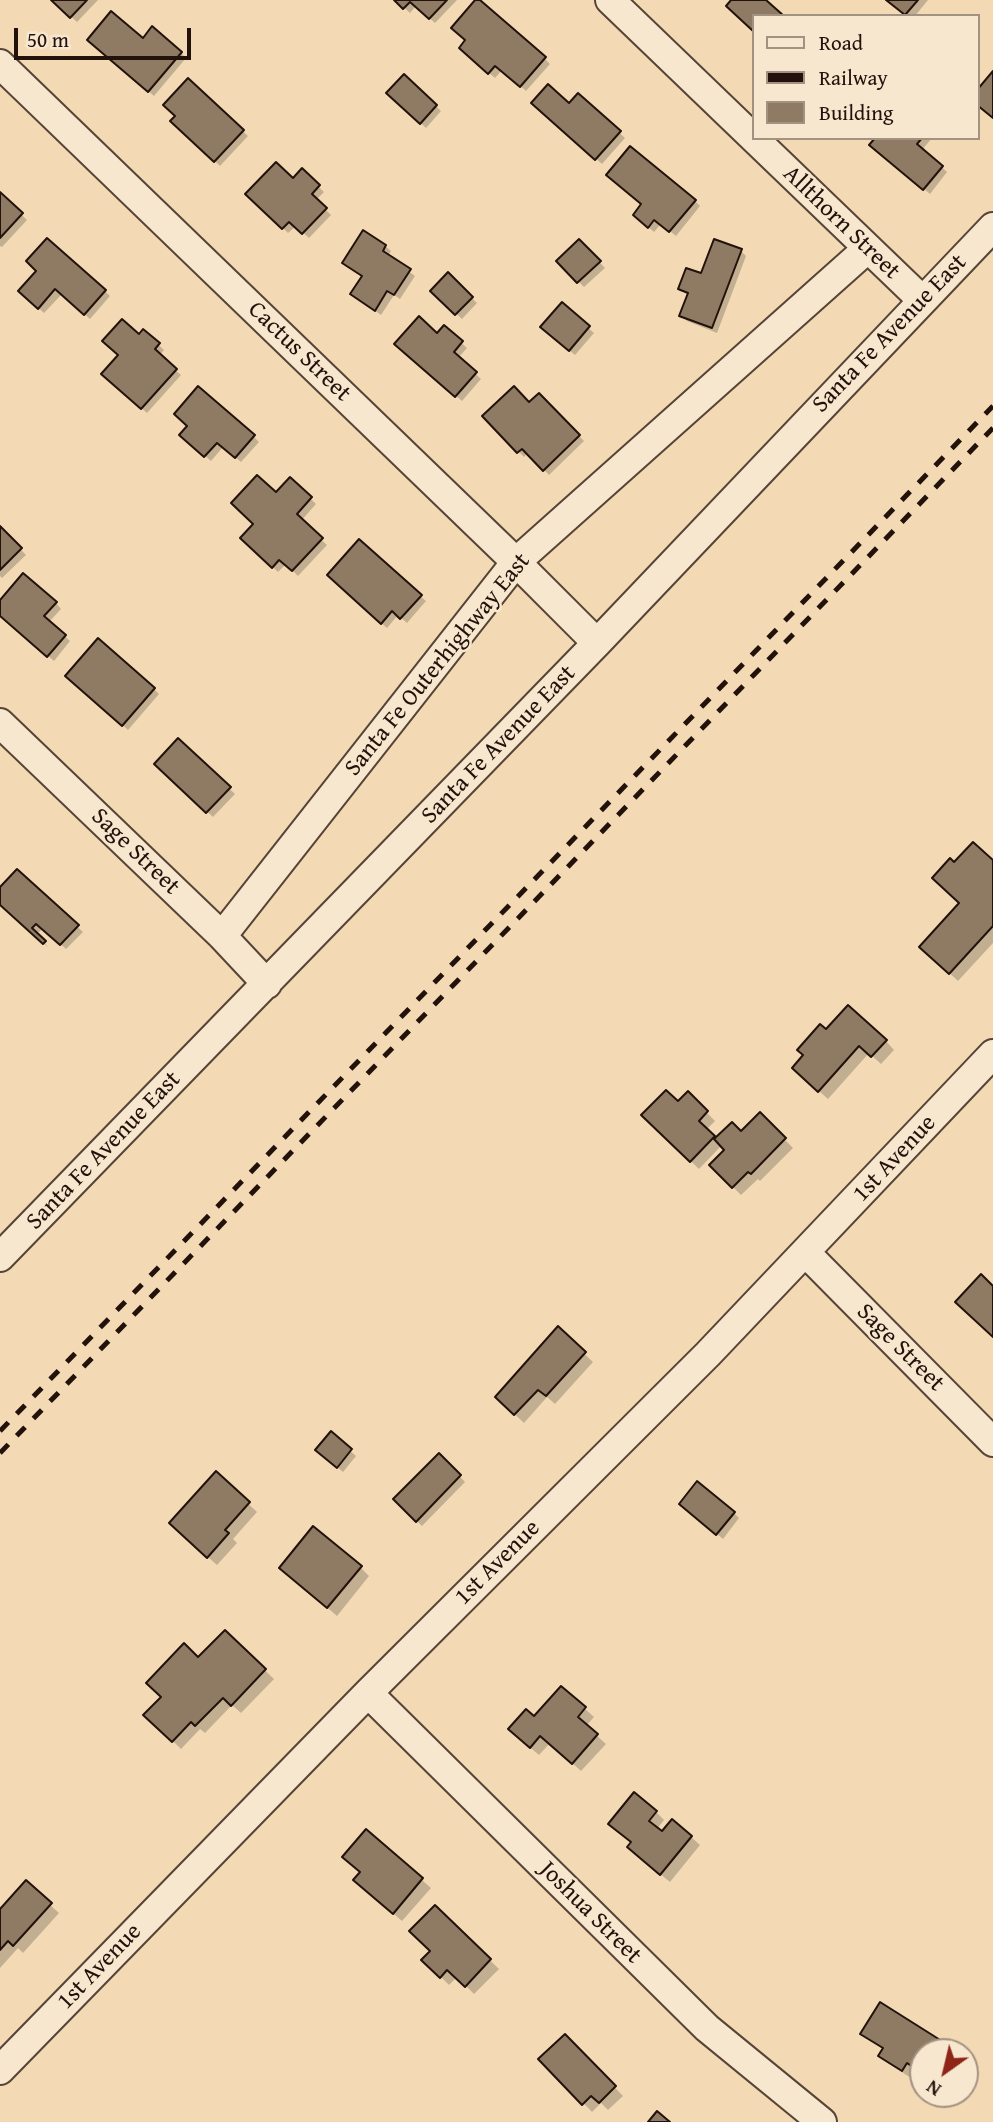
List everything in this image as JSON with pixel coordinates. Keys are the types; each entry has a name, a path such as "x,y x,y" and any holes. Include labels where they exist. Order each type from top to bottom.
{"street":[{"name":"Allthorn Street","path":"610,0 752,138"},
{"name":"Cactus Street","path":"0,64 597,643"},
{"name":"Allthorn Street","path":"754,140 922,300"},
{"name":"Santa Fe Avenue East","path":"0,1257 597,643 993,228"},
{"name":"Santa Fe Outerhighway East","path":"222,936 516,562 867,249"},
{"name":"Sage Street","path":"0,723 222,936 267,984"},
{"name":"1st Avenue","path":"0,2070 368,1693 806,1253 993,1054"},
{"name":"Sage Street","path":"806,1253 993,1442"},
{"name":"Joshua Street","path":"368,1693 706,2028 822,2122"}],"building":[{"path":"51,0 87,0 70,18"},
{"path":"394,0 447,0 429,19 410,2 403,9"},
{"path":"475,0 480,0 546,57 520,87 495,66 488,74 459,48 465,40 451,28"},
{"path":"731,0 766,0 782,14 752,14 752,30 726,6"},
{"path":"886,0 918,0 904,14"},
{"path":"111,11 143,38 152,26 182,52 148,92 87,40"},
{"path":"993,71 993,118 979,107 979,88"},
{"path":"404,74 437,105 420,124 386,93"},
{"path":"188,78 244,130 214,162 170,121 175,116 163,105"},
{"path":"548,84 569,103 578,93 621,131 595,160 531,103"},
{"path":"873,140 920,140 917,144 943,166 923,190 869,145"},
{"path":"630,146 696,200 669,232 654,220 648,228 633,215 641,204 606,175"},
{"path":"276,162 293,178 302,168 320,185 312,194 327,208 302,234 289,222 282,229 245,194"},
{"path":"0,192 23,213 0,238"},
{"path":"363,230 386,245 383,251 411,269 394,295 387,291 375,311 350,294 362,276 342,263"},
{"path":"47,238 106,290 84,315 55,289 38,309 18,291 36,271 26,261"},
{"path":"579,239 601,261 577,283 556,261"},
{"path":"714,239 742,249 712,328 679,316 688,293 678,289 686,268 701,273"},
{"path":"448,272 473,297 455,315 430,291"},
{"path":"562,302 590,326 569,351 540,327"},
{"path":"419,316 437,333 444,325 463,341 454,352 477,372 455,397 394,344"},
{"path":"122,319 139,334 143,329 160,343 155,349 177,369 141,409 101,374 118,355 102,341"},
{"path":"198,386 255,435 235,458 217,443 204,457 179,435 187,426 174,414"},
{"path":"514,386 529,402 539,393 580,435 543,471 522,449 517,453 482,416"},
{"path":"257,475 276,492 290,477 312,497 297,514 323,538 292,571 279,560 272,568 240,538 253,524 231,503"},
{"path":"0,526 22,548 0,570"},
{"path":"359,539 422,595 400,619 392,611 381,624 327,575"},
{"path":"23,573 57,602 44,616 66,635 47,657 0,616 0,600"},
{"path":"98,638 155,688 122,726 65,676"},
{"path":"178,738 231,787 206,813 154,764"},
{"path":"973,842 993,860 993,926 949,974 919,947 959,903 932,878 950,858 954,862"},
{"path":"17,869 79,925 60,945 36,924 32,928 46,941 43,944 0,905 0,887"},
{"path":"848,1005 887,1040 871,1057 859,1046 818,1092 792,1068 803,1055 797,1050 820,1024 826,1029"},
{"path":"666,1090 678,1101 688,1091 708,1111 699,1121 715,1136 690,1162 641,1115"},
{"path":"760,1112 786,1138 751,1174 748,1172 732,1188 709,1165 724,1150 714,1139 732,1122 741,1131"},
{"path":"981,1274 993,1286 993,1337 955,1302"},
{"path":"558,1326 586,1352 546,1396 538,1390 514,1415 495,1397"},
{"path":"331,1431 352,1449 337,1468 315,1450"},
{"path":"439,1453 461,1475 416,1522 393,1499"},
{"path":"216,1471 250,1502 225,1530 229,1533 207,1558 169,1523"},
{"path":"697,1481 735,1512 716,1535 679,1504"},
{"path":"313,1526 362,1566 327,1608 279,1568"},
{"path":"225,1630 266,1669 231,1706 223,1698 195,1726 191,1722 172,1742 143,1715 161,1697 146,1683 184,1643 198,1657"},
{"path":"561,1686 586,1707 578,1717 598,1734 572,1764 540,1736 530,1748 508,1729 526,1709 534,1716"},
{"path":"634,1792 657,1811 649,1821 662,1831 672,1819 692,1836 660,1875 627,1847 631,1842 608,1824"},
{"path":"366,1829 423,1878 393,1914 353,1880 360,1872 342,1857"},
{"path":"26,1880 52,1903 13,1946 8,1941 0,1950 0,1909"},
{"path":"435,1905 491,1959 465,1987 447,1970 440,1978 421,1960 430,1951 409,1931"},
{"path":"880,2002 937,2038 909,2038 909,2064 907,2063 902,2071 878,2056 883,2048 860,2034"},
{"path":"565,2034 616,2086 599,2103 591,2096 582,2105 538,2059"},
{"path":"657,2111 670,2122 648,2122"}],"railway":[{"path":"0,1431 993,406"},
{"path":"0,1453 993,428"}]}
